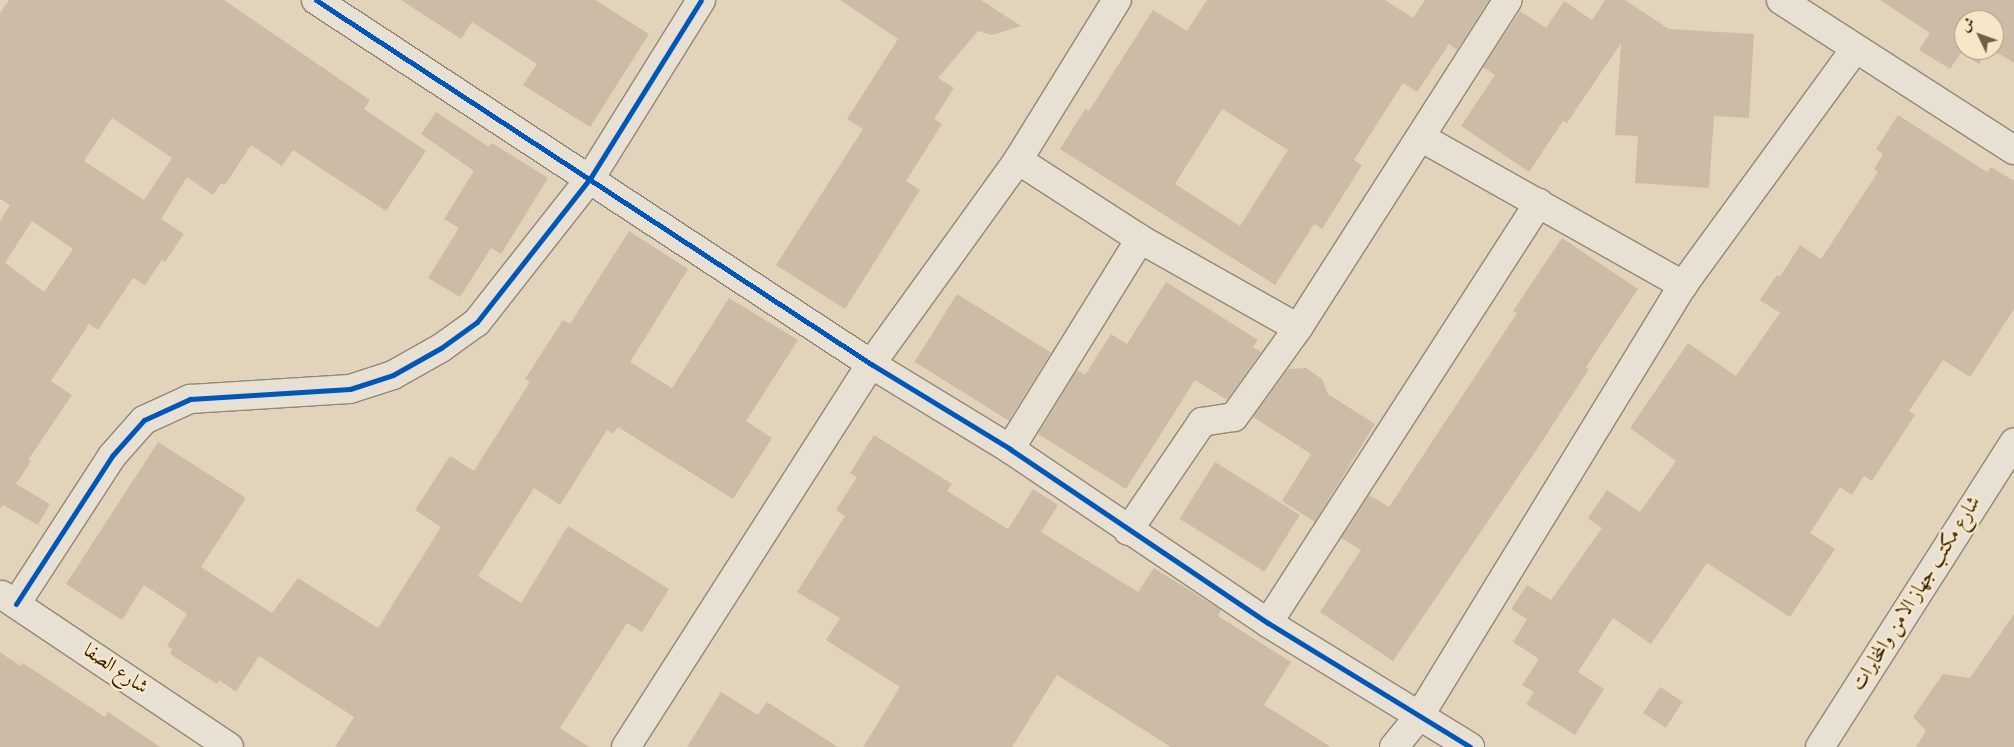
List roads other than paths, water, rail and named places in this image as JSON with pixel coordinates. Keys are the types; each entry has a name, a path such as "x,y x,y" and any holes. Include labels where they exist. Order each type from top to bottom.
{"street":[{"path":"316,0 591,177 871,364 1010,448 1128,531 1268,622 1470,747"},
{"path":"8,599 112,456 144,420 190,399 350,389 393,375 441,348 477,322 591,177 701,0"},
{"path":"626,747 871,364 1018,160 1117,0"},
{"path":"1128,531 1202,422 1234,417 1298,328 1422,138 1508,0"},
{"path":"1781,0 2014,150"},
{"path":"1394,747 1420,715 1683,285 1855,49"},
{"path":"1422,138 1683,285"},
{"path":"1018,160 1140,239 1298,328"},
{"path":"1268,622 1539,203"},
{"path":"1010,448 1140,239"},
{"name":"شارع مكتب جهاز الامن والمخابرات","path":"1820,747 2014,442"},
{"name":"شارع الصفا","path":"8,599 218,744"}]}
